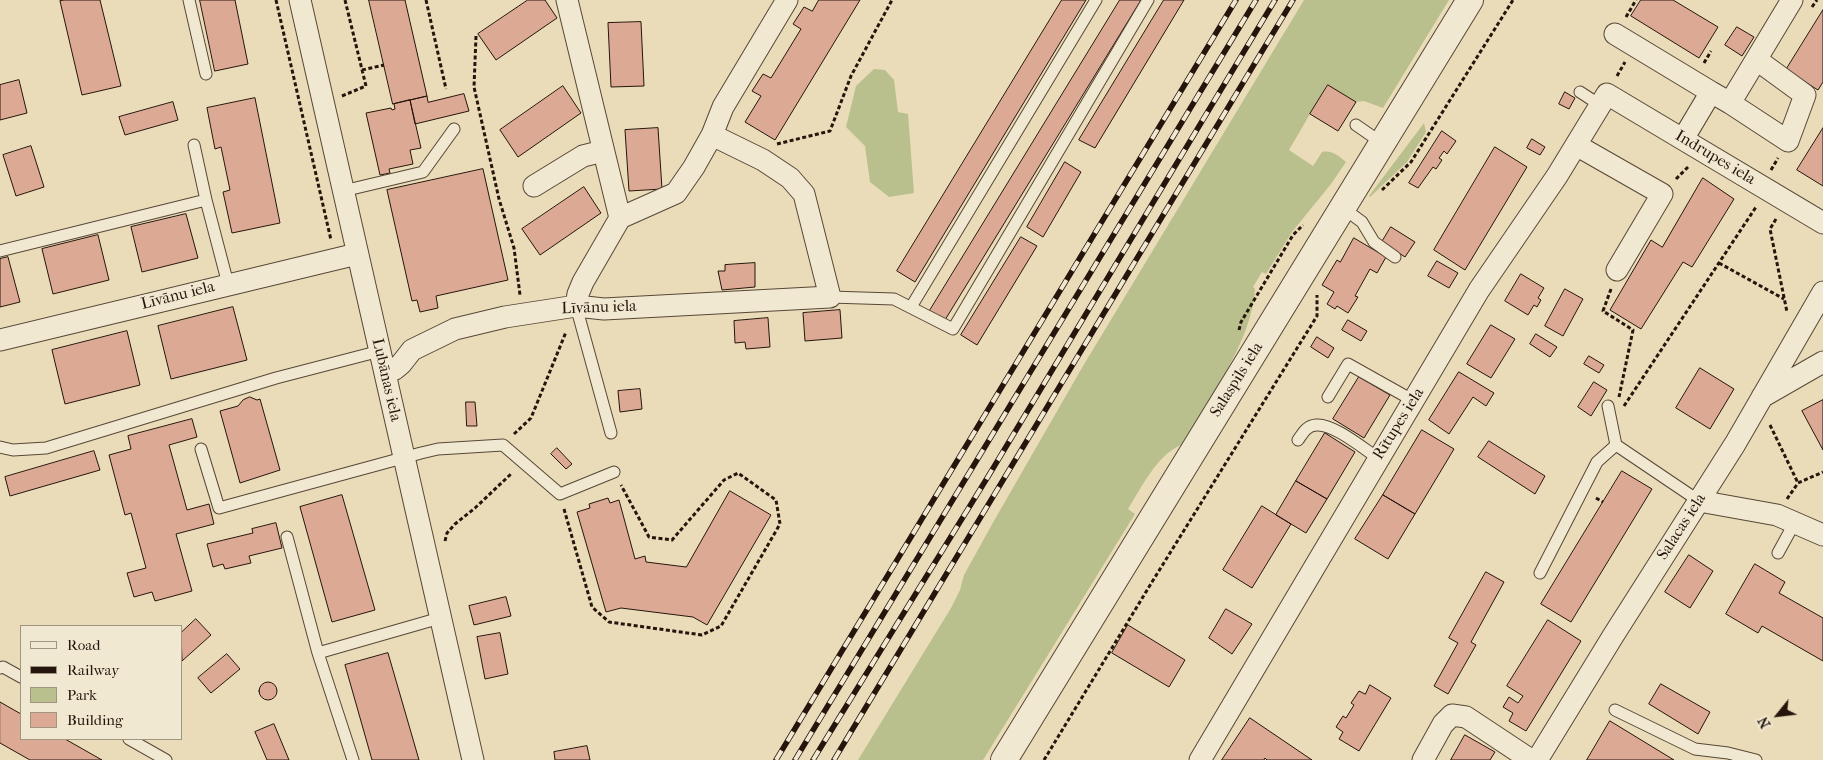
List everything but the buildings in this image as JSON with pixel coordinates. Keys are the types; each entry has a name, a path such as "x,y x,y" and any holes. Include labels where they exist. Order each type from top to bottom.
{"street":[{"name":"Lubānas iela","path":"300,0 473,760"},
{"path":"567,0 620,218"},
{"path":"576,306 583,282 620,218 676,193 694,167 712,135 723,107 787,0"},
{"name":"Salaspils iela","path":"1004,760 1350,213 1382,143 1470,0"},
{"path":"1730,104 1792,0"},
{"path":"1611,32 1635,45 1788,141 1805,95 1756,60"},
{"path":"1682,139 1711,92"},
{"name":"Indrupes iela","path":"1604,100 1682,139 1823,223"},
{"name":"Rītupes iela","path":"1200,760 1479,290 1557,176 1604,100"},
{"path":"712,135 763,160 790,178 804,194 830,297"},
{"path":"1576,145 1662,194 1617,270"},
{"path":"534,186 583,156 603,151"},
{"name":"Līvānu iela","path":"0,340 357,254"},
{"name":"Salacas iela","path":"1537,760 1699,501 1823,292"},
{"name":"Līvānu iela","path":"385,373 396,369 402,364 412,350 455,329 521,315 576,306 604,309 830,297"},
{"path":"1762,397 1823,362"},
{"path":"1699,501 1786,518 1823,535"},
{"path":"1423,760 1442,724 1452,715 1466,717 1531,760"}],"lane":[{"path":"189,0 206,74"},
{"path":"911,307 1096,0"},
{"path":"830,297 894,298 953,329 1148,0"},
{"path":"1580,92 1604,100"},
{"path":"1356,125 1382,143"},
{"path":"343,191 423,172 454,129"},
{"path":"194,145 228,284"},
{"path":"0,251 206,200"},
{"path":"1350,213 1362,222 1374,242 1395,257"},
{"path":"576,306 611,433"},
{"path":"0,447 13,450 46,448 276,378 380,352"},
{"path":"1328,397 1348,364 1414,401"},
{"path":"1610,414 1616,445 1699,501"},
{"path":"1298,440 1306,428 1316,425 1329,426 1378,458"},
{"path":"201,449 219,508 438,449 503,445 560,494 614,472"},
{"path":"1540,573 1597,462 1616,445"},
{"path":"1778,554 1786,518"},
{"path":"287,537 318,653 353,760"},
{"path":"318,653 440,618"},
{"path":"0,668 3,667 20,676"},
{"path":"1616,710 1695,749 1727,757 1756,760"},
{"path":"131,740 166,760"}],"path":[{"path":"426,0 446,89"},
{"path":"776,144 830,131 851,76 892,0"},
{"path":"1350,213 1371,200 1411,162 1512,0"},
{"path":"476,36 474,87 499,199 514,248 521,315"},
{"path":"1604,100 1635,45"},
{"path":"1701,68 1711,51"},
{"path":"362,70 384,65"},
{"path":"1610,414 1719,263 1764,188 1788,141"},
{"path":"1662,194 1703,151"},
{"path":"1786,201 1770,228 1793,343"},
{"path":"1719,263 1784,299"},
{"path":"1610,414 1620,395 1633,330 1604,311 1617,270"},
{"path":"1044,760 1317,316 1317,292"},
{"path":"503,445 531,418 576,306"},
{"path":"1762,397 1767,417 1798,483 1786,518"},
{"path":"445,542 447,533 455,524 523,463"},
{"path":"560,494 592,607 609,622 702,635 721,626 780,524 776,500 738,473 724,480 672,540 649,537 614,472"},
{"path":"1798,483 1823,472"}],"green space":[{"path":"1304,0 1449,0 1383,108 1364,101 1356,102 1327,85 1289,150 1313,166 1322,152 1332,153 1346,162 1331,184 1292,232 1266,274 1262,272 1253,287 1255,289 1252,309 1246,329 1227,370 1181,445 1172,450 1157,464 1144,482 1128,509 1135,514 983,760 858,760 951,608 960,590 964,575 1083,366"},
{"path":"874,69 885,70 894,80 898,112 908,114 914,193 889,197 870,182 865,146 846,127 856,86"},
{"path":"1424,123 1426,132 1407,162 1370,197 1369,196"}],"railway":[{"path":"776,760 1236,0"},
{"path":"795,760 1256,0"},
{"path":"813,760 989,475 1275,0"},
{"path":"834,760 1293,0"}]}
